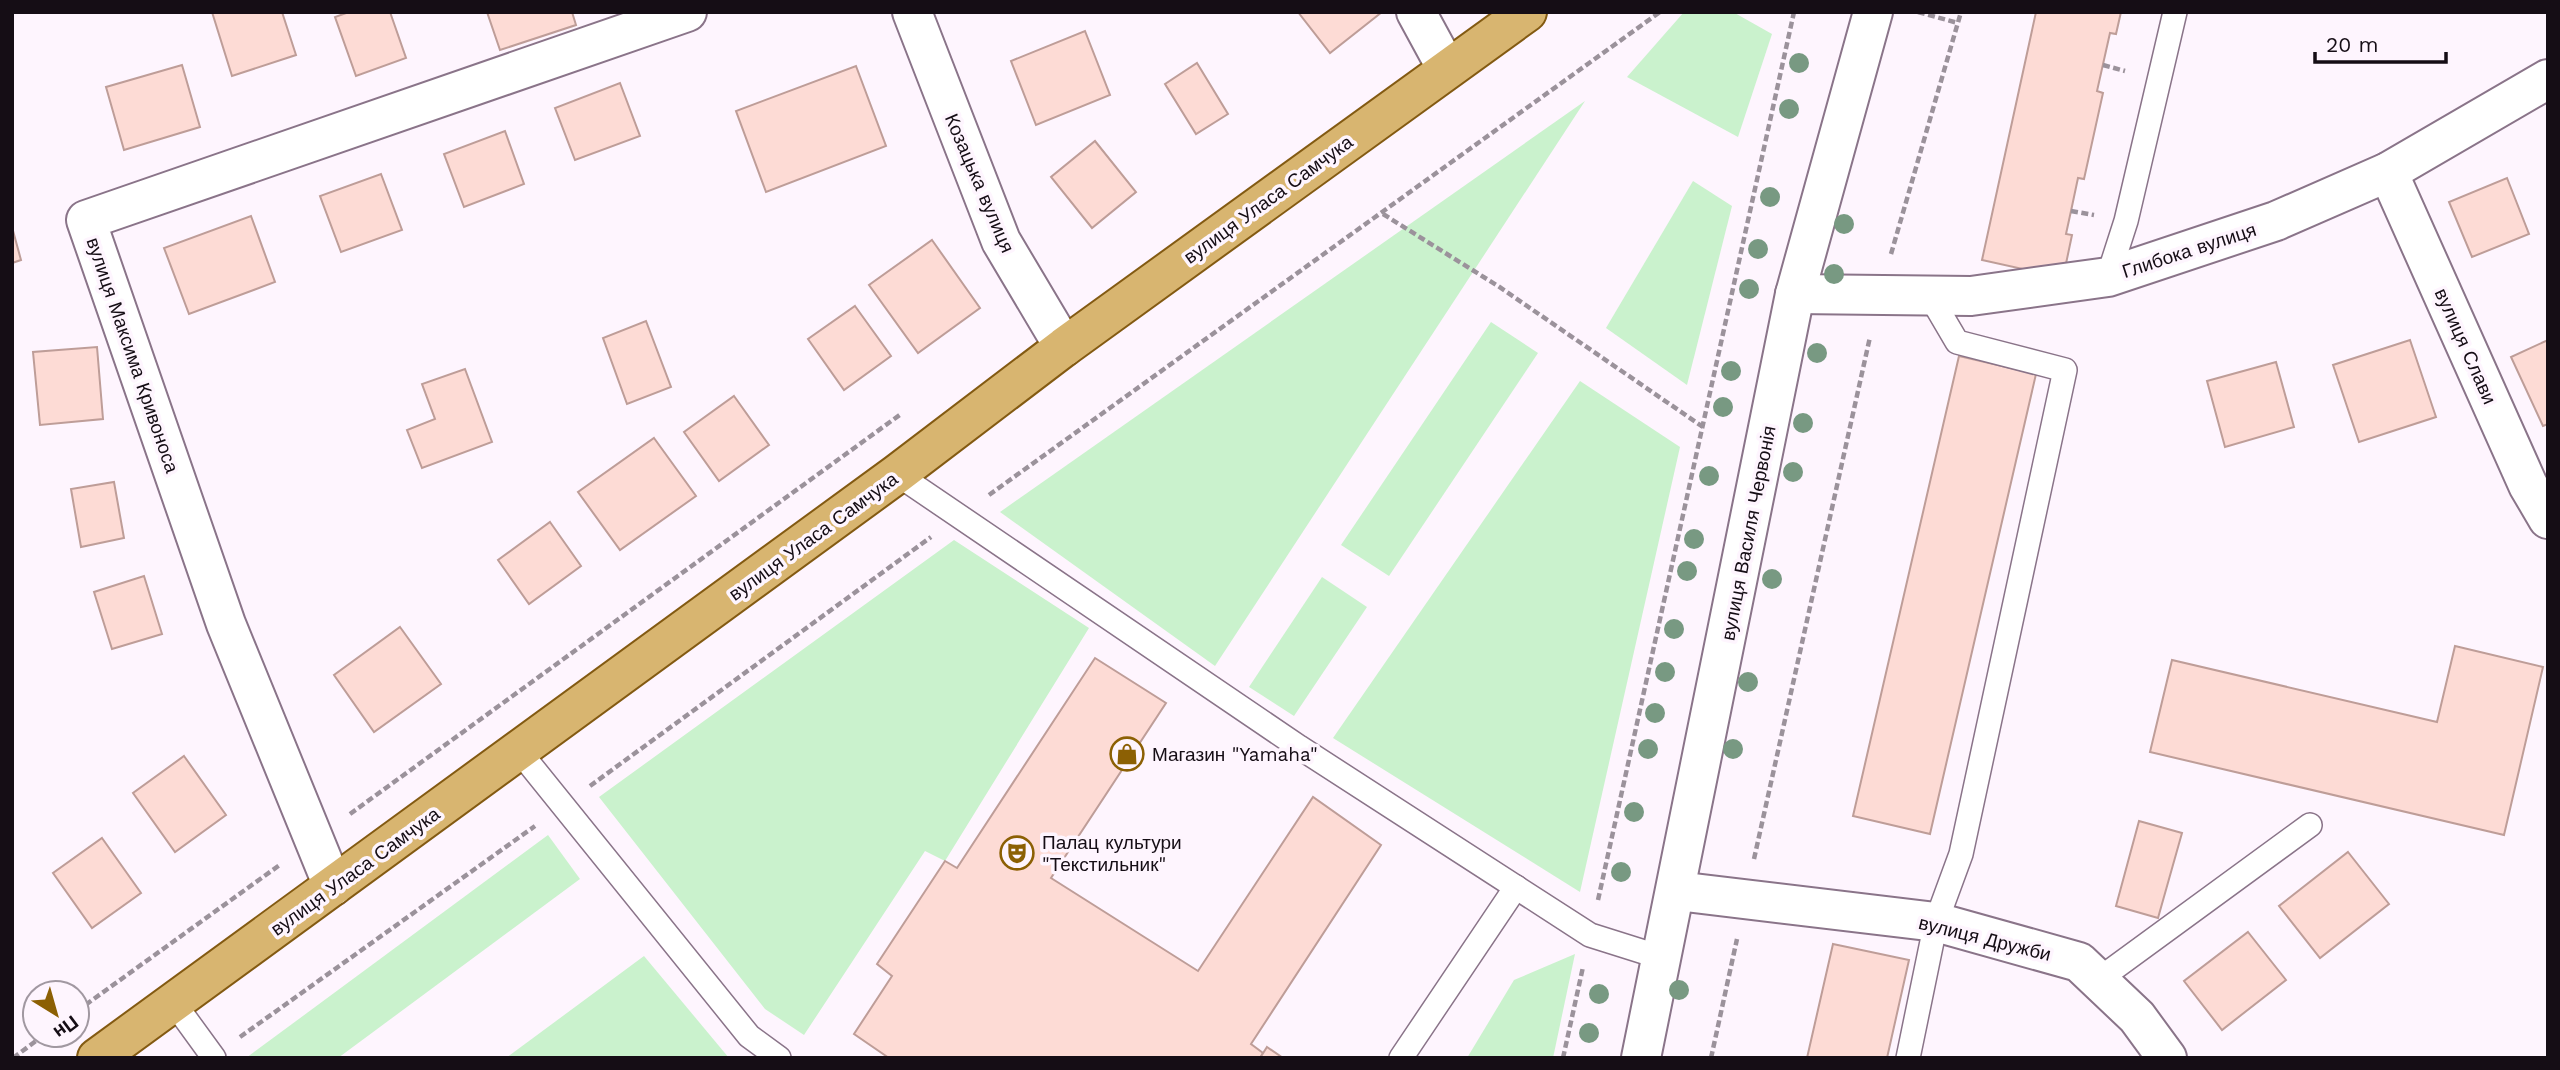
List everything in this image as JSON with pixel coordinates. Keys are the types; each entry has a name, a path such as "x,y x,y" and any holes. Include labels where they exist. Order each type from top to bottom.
{"main road":[{"name":"вулиця Уласа Самчука","path":"97,1058 897,474 1064,347 1527,12"}],"street":[{"name":"вулиця Максима Кривоноса","path":"333,886 226,624 86,220 687,12"},
{"name":"Козацька вулиця","path":"912,12 1001,241 1064,347"},
{"path":"1416,12 1447,69"},
{"name":"вулиця Василя Червонія","path":"1641,1058 1677,891 1795,294 1873,12"},
{"name":"Глибока вулиця","path":"1795,294 1971,296 2108,277 2276,220 2388,172 2548,79"},
{"name":"вулиця Слави","path":"2388,172 2528,485 2548,519"},
{"name":"вулиця Дружби","path":"1677,891 1936,922 2079,962 2137,1017 2167,1058"}],"lane":[{"path":"2108,277 2126,221 2175,12"},
{"path":"1908,1058 1936,922 1961,854 2065,370 1957,342 1930,296"},
{"path":"897,474 1276,732 1591,935 1663,958"},
{"path":"519,751 749,1036 779,1058"},
{"path":"2098,980 2309,825"},
{"path":"1401,1058 1516,887"},
{"path":"174,1003 214,1058"}],"path":[{"path":"1563,1058 1794,12"},
{"path":"1918,12 1958,23"},
{"path":"1711,1058 1858,382 1961,12"},
{"path":"1383,214 1498,286 1703,427"},
{"path":"91,1001 908,408"}],"green space":[{"path":"1684,12 1733,12 1772,34 1738,137 1627,77"},
{"path":"1585,101 1215,666 1000,512"},
{"path":"1693,181 1732,206 1687,385 1606,328"},
{"path":"1491,322 1538,353 1389,576 1341,545"},
{"path":"1580,381 1680,447 1580,892 1333,738"},
{"path":"954,540 1089,628 945,861 925,851 804,1035 765,1009 599,797"},
{"path":"1322,577 1367,607 1294,716 1249,687"},
{"path":"548,835 580,879 338,1058 246,1058"},
{"path":"1575,954 1553,1058 1467,1058 1514,980"},
{"path":"644,956 729,1058 506,1058"}],"building":[{"path":"212,12 282,12 296,55 232,76"},
{"path":"349,12 390,12 406,58 356,76 335,17"},
{"path":"487,12 572,12 576,25 500,50"},
{"path":"1298,12 1382,12 1330,53"},
{"path":"2036,12 2121,12 2116,34 2110,33 2097,91 2103,93 2084,179 2078,178 2066,234 2072,235 2063,278 1982,260"},
{"path":"1085,31 1110,95 1036,125 1011,61"},
{"path":"1197,63 1228,114 1196,134 1165,84"},
{"path":"182,65 200,127 124,150 106,87"},
{"path":"856,66 886,146 766,192 736,111"},
{"path":"620,83 640,136 575,160 555,108"},
{"path":"505,131 524,184 464,207 444,154"},
{"path":"1095,141 1136,192 1092,228 1051,177"},
{"path":"381,174 402,230 341,252 320,196"},
{"path":"2507,178 2529,234 2472,257 2449,202"},
{"path":"251,216 275,282 189,314 164,248"},
{"path":"12,227 21,260 12,263"},
{"path":"932,240 980,308 918,353 869,285"},
{"path":"855,306 891,356 844,390 808,339"},
{"path":"646,321 671,387 627,404 603,338"},
{"path":"2410,340 2436,417 2359,442 2333,365"},
{"path":"2548,340 2548,424 2543,426 2511,357"},
{"path":"97,347 103,419 40,425 33,352"},
{"path":"1959,356 2036,374 1930,834 1853,816"},
{"path":"2276,362 2294,427 2225,447 2207,381"},
{"path":"465,369 492,442 422,468 407,430 435,419 422,384"},
{"path":"734,396 769,445 719,481 684,432"},
{"path":"654,438 696,496 620,550 578,492"},
{"path":"114,482 124,538 81,547 71,489"},
{"path":"550,522 581,566 529,604 498,560"},
{"path":"144,576 162,634 112,649 94,592"},
{"path":"400,627 441,684 374,732 334,675"},
{"path":"2455,646 2543,667 2504,835 2150,752 2172,660 2437,722"},
{"name":"Палац культури \"Текстильник\"","path":"1095,658 1166,703 1051,878 1198,971 1313,797 1381,845 1251,1044 1263,1053 1260,1058 889,1058 854,1034 892,976 877,964 945,861 957,868"},
{"path":"184,756 226,815 175,852 133,793"},
{"path":"2139,821 2182,833 2158,918 2116,906"},
{"path":"102,838 141,893 92,928 53,873"},
{"path":"2348,852 2389,904 2320,958 2279,906"},
{"path":"2248,932 2286,980 2222,1030 2184,981"},
{"path":"1833,944 1909,960 1887,1058 1807,1058"},
{"path":"1267,1047 1283,1058 1260,1058"}],"place":[{"name":"Магазин \"Yamaha\"","path":"1127,754"},
{"name":"Палац культури \"Текстильник\"","path":"1017,853"}]}
